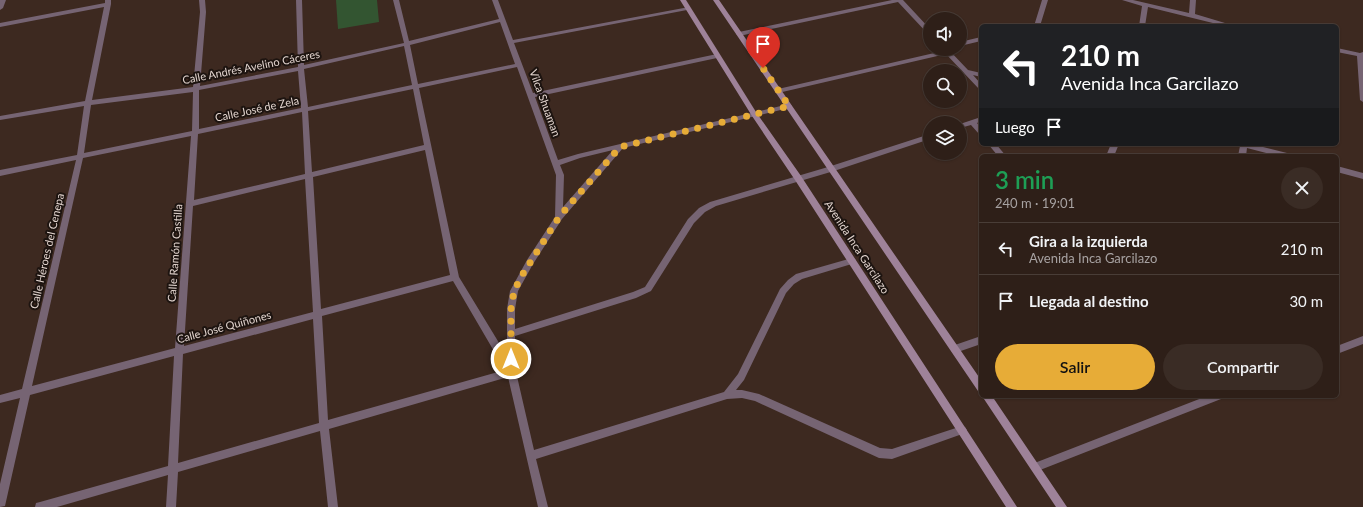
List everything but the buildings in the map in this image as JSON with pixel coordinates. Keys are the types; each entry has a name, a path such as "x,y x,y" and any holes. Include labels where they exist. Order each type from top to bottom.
{"main road":[{"name":"Avenida Inca Garcilazo","path":"716,0 979,385"},
{"name":"Avenida Inca Garcilazo","path":"685,4 716,56 798,178 1012,507"},
{"path":"988,398 1062,507"}],"street":[{"path":"0,8 3,0"},
{"name":"Calle Ramón Castilla","path":"171,507 179,351 195,133 196,89 203,12 202,0"},
{"path":"396,0 407,44 455,277 511,372"},
{"name":"Vilca Shuaman","path":"495,0 560,175 559,217"},
{"path":"739,34 899,0 923,26"},
{"path":"1038,24 1045,0"},
{"path":"1125,0 1225,24"},
{"path":"1192,15 1193,0"},
{"path":"301,1 301,68 305,110 324,426 333,507"},
{"path":"0,25 108,2"},
{"name":"Calle Héroes del Cenepa","path":"0,506 80,157 88,103 108,2"},
{"path":"510,42 685,4"},
{"path":"1142,24 1145,5"},
{"name":"Calle Andrés Avelino Cáceres","path":"0,118 88,103 196,89 301,68 407,44 502,20"},
{"path":"967,42 979,39"},
{"path":"1339,50 1362,55 1363,100"},
{"path":"531,96 716,56"},
{"path":"778,91 925,56"},
{"path":"951,56 959,64"},
{"name":"Calle José de Zela","path":"0,173 519,65"},
{"path":"967,71 979,74"},
{"path":"967,72 979,86"},
{"path":"556,164 789,106"},
{"path":"967,124 979,120"},
{"path":"972,122 979,130"},
{"path":"511,334 636,295 648,289 691,221 702,210 713,204 798,178 831,170 923,138"},
{"path":"994,146 1000,154"},
{"path":"1250,146 1280,154"},
{"path":"190,204 427,147"},
{"path":"543,507 511,372 511,309 514,291 530,262 559,217 620,147"},
{"path":"1339,170 1363,176"},
{"path":"727,395 741,377 782,291 799,276 852,261"},
{"name":"Calle José Quiñones","path":"0,399 455,277"},
{"path":"1339,349 1363,340"},
{"path":"954,349 979,341"},
{"path":"40,507 511,372"},
{"path":"531,456 727,395 742,394 756,397 879,453 892,454 962,430"},
{"path":"1035,467 1213,398"}],"green space":[{"path":"336,0 377,0 379,22 338,29"}],"route":[{"path":"511,359 511,309 514,291 530,262 559,217 620,147 789,106 763,68"}]}
